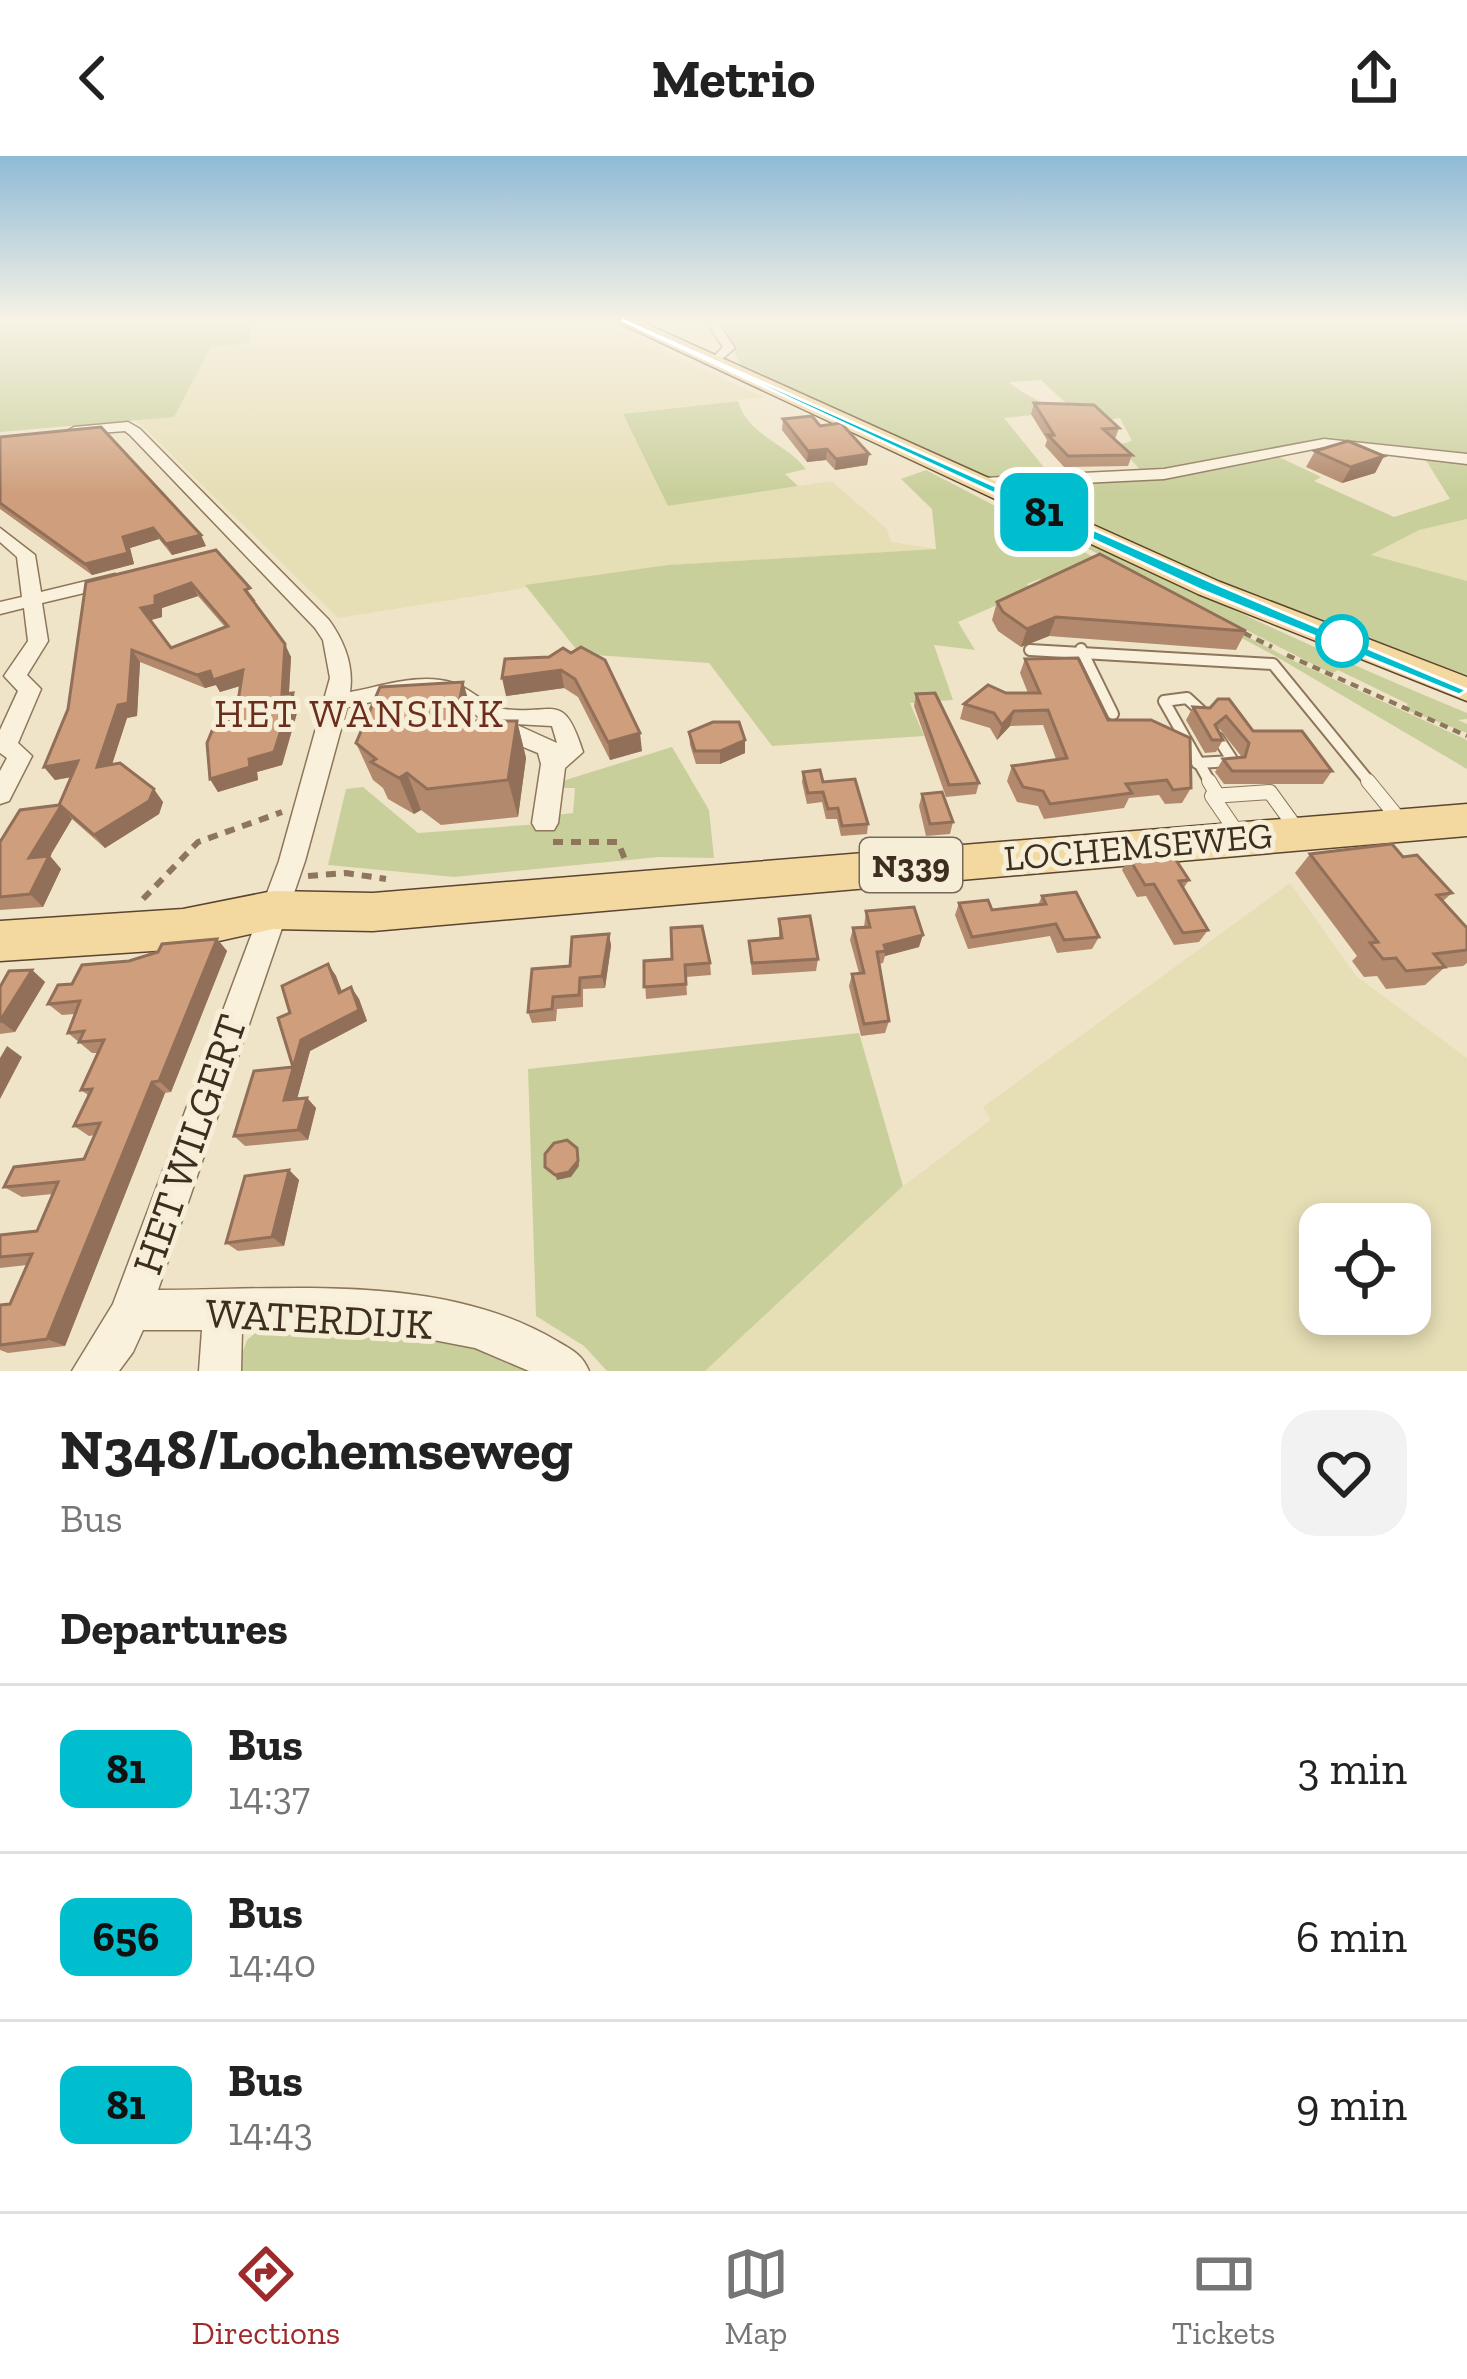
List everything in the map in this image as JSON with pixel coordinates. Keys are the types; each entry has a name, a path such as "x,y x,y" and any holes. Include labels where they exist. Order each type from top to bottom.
{"main road":[{"path":"751,379 1209,587 1467,690"},
{"path":"1209,587 1282,626 1467,705"},
{"name":"LOCHEMSEWEG","path":"0,941 182,929 277,901 373,912 1467,820"}],"street":[{"path":"50,433 128,426 333,640 341,678 337,700 277,901"},
{"path":"983,483 1164,474 1324,443 1467,459"},
{"path":"0,533 26,555 38,641 15,676 30,689 5,745 20,756 0,795"},
{"path":"224,552 245,547"},
{"path":"0,608 141,573"},
{"path":"337,700 438,683 456,688 500,717 551,716 562,722 572,752 553,764 545,823"},
{"name":"HET WILGERT","path":"93,1371 119,1338 130,1310 277,901"},
{"name":"WATERDIJK","path":"130,1310 405,1314 500,1335 540,1349 568,1371"},
{"path":"220,1371 223,1312"}],"lane":[{"path":"1030,650 1273,664 1403,824"},
{"path":"1081,650 1113,714"},
{"path":"1201,711 1186,698 1164,701 1218,796"},
{"path":"1197,763 1232,761 1218,738"},
{"path":"1240,837 1211,796 1270,792 1300,832"}],"path":[{"path":"142,900 198,842 305,805"},
{"path":"545,823 548,838 559,844 618,842 626,854 626,868"}],"shaded area":[{"path":"194,379 724,379 764,397 623,414 668,506 831,481 887,529 891,542 937,549 668,565 338,618 136,420 174,416"},
{"path":"1467,519 1467,581 1370,556 1419,530"},
{"path":"1290,883 1356,976 1467,1058 1467,1371 705,1371 873,1209 991,1120 983,1107"}],"green space":[{"path":"0,379 194,379 174,417 0,432"},
{"path":"766,379 1467,379 1467,454 1336,439 1142,472 1118,445 1132,441 1120,418 1100,421 1083,403 1067,404 1041,380 1009,382 1056,413 1004,418 1051,476 990,478"},
{"path":"738,401 758,431 806,469 785,474 798,486 668,506 623,414"},
{"path":"1422,454 1467,460 1467,519 1419,530 1371,555 1467,581 1467,679 1284,613 1006,490 1006,484 1147,478 1277,456 1321,477 1314,481 1394,517 1450,499"},
{"path":"931,468 1467,713 1467,719 1458,720 1467,724 1467,733 1404,709 1408,704 1338,670 1332,674"},
{"path":"926,470 1294,661 1467,740 1467,769 1277,657 1097,561 1050,583 1040,579 1027,584 1032,590 958,622 975,650 934,645 953,700 910,703 924,736 772,746 709,663 580,654 525,585 668,565 936,549 932,509 901,479"},
{"path":"672,747 709,810 714,858 659,857 454,877 328,865 346,789 363,787 418,833 553,823 555,815 573,813 575,788 558,788 559,782"},
{"path":"859,1033 903,1186 705,1371 607,1371 584,1346 536,1316 528,1069"},
{"path":"266,1324 414,1326 542,1371 236,1371 247,1340"}],"building":[{"path":"1034,403 1094,405 1119,428 1103,429 1132,455 1068,456 1048,435 1054,435"},
{"path":"812,416 820,426 841,423 869,454 836,459 827,449 808,451 783,419"},
{"path":"101,427 201,535 166,544 153,528 123,537 128,553 85,564 0,503 0,437"},
{"path":"1348,441 1384,456 1351,467 1315,451"},
{"path":"216,550 250,588 245,590 285,644 282,694 293,693 274,752 249,759 250,767 210,779 207,743 212,731 225,730 230,715 236,714 243,670 213,680 210,671 197,675 132,650 128,703 118,705 97,767 120,763 154,789 149,801 94,835 61,806 29,858 49,856 30,894 0,897 0,842 20,810 59,805 78,761 44,767 68,709 86,582","holes":["191,583 228,626 171,648 141,608 155,605 155,596"]},
{"path":"1100,554 1246,631 1056,617 1027,629 997,602"},
{"path":"581,647 605,660 640,733 608,742 575,679 561,670 502,678 505,659 549,657 563,648 571,653"},
{"path":"1078,658 1108,720 1151,720 1190,738 1191,788 1173,790 1167,780 1126,784 1132,793 1050,804 1043,791 1023,787 1012,766 1067,758 1048,710 1014,711 1002,725 994,713 964,704 988,685 1006,693 1040,693 1025,659"},
{"path":"463,682 456,721 517,721 508,780 427,789 407,773 399,778 371,762 376,759 356,743 380,687"},
{"path":"935,693 979,783 949,785 916,694"},
{"path":"1218,699 1229,699 1253,731 1302,731 1332,771 1232,771 1223,759 1245,757 1249,743 1226,716 1215,725 1223,740 1212,740 1193,707 1210,708"},
{"path":"713,722 739,722 745,740 720,751 695,751 689,732"},
{"path":"820,770 823,782 855,779 868,824 842,826 838,808 828,809 823,792 808,793 803,772"},
{"path":"942,792 953,822 930,824 922,794"},
{"path":"1392,844 1403,857 1417,855 1452,893 1437,895 1467,928 1467,950 1434,954 1445,967 1406,971 1396,958 1383,959 1370,943 1378,942 1310,854"},
{"path":"1172,854 1189,880 1179,881 1208,930 1183,933 1154,884 1145,885 1129,858"},
{"path":"1076,892 1099,937 1064,940 1056,924 972,937 959,903 988,900 992,910 1046,904 1042,896"},
{"path":"914,907 923,935 884,945 886,951 877,952 889,1021 864,1024 852,974 864,973 853,928 870,927 866,911"},
{"path":"810,916 818,959 752,963 749,941 782,938 779,919"},
{"path":"702,926 710,963 685,965 686,984 644,987 644,961 672,959 671,928"},
{"path":"609,934 602,976 580,978 579,995 553,997 552,1009 528,1012 532,969 570,966 572,937"},
{"path":"217,939 159,1081 152,1082 47,1339 0,1345 0,1305 10,1304 32,1254 0,1257 0,1235 37,1231 58,1182 4,1187 14,1167 84,1159 100,1123 74,1126 92,1089 81,1090 104,1040 79,1042 84,1031 68,1033 80,1001 48,1004 58,985 72,984 82,965 129,961 158,952 162,944"},
{"path":"328,964 339,993 351,987 359,1010 301,1040 284,1100 307,1098 298,1130 234,1136 254,1071 293,1067 278,1018 290,1013 282,986"},
{"path":"32,970 0,1021 0,987 9,971"},
{"path":"567,1140 577,1148 578,1161 569,1172 555,1175 545,1167 545,1154 554,1143"},
{"path":"289,1170 272,1237 226,1243 245,1176"}],"bus line":[{"name":"81","path":"752,379 1209,587 1467,690"}],"district":[{"name":"HET WANSINK","path":"360,713"}]}
